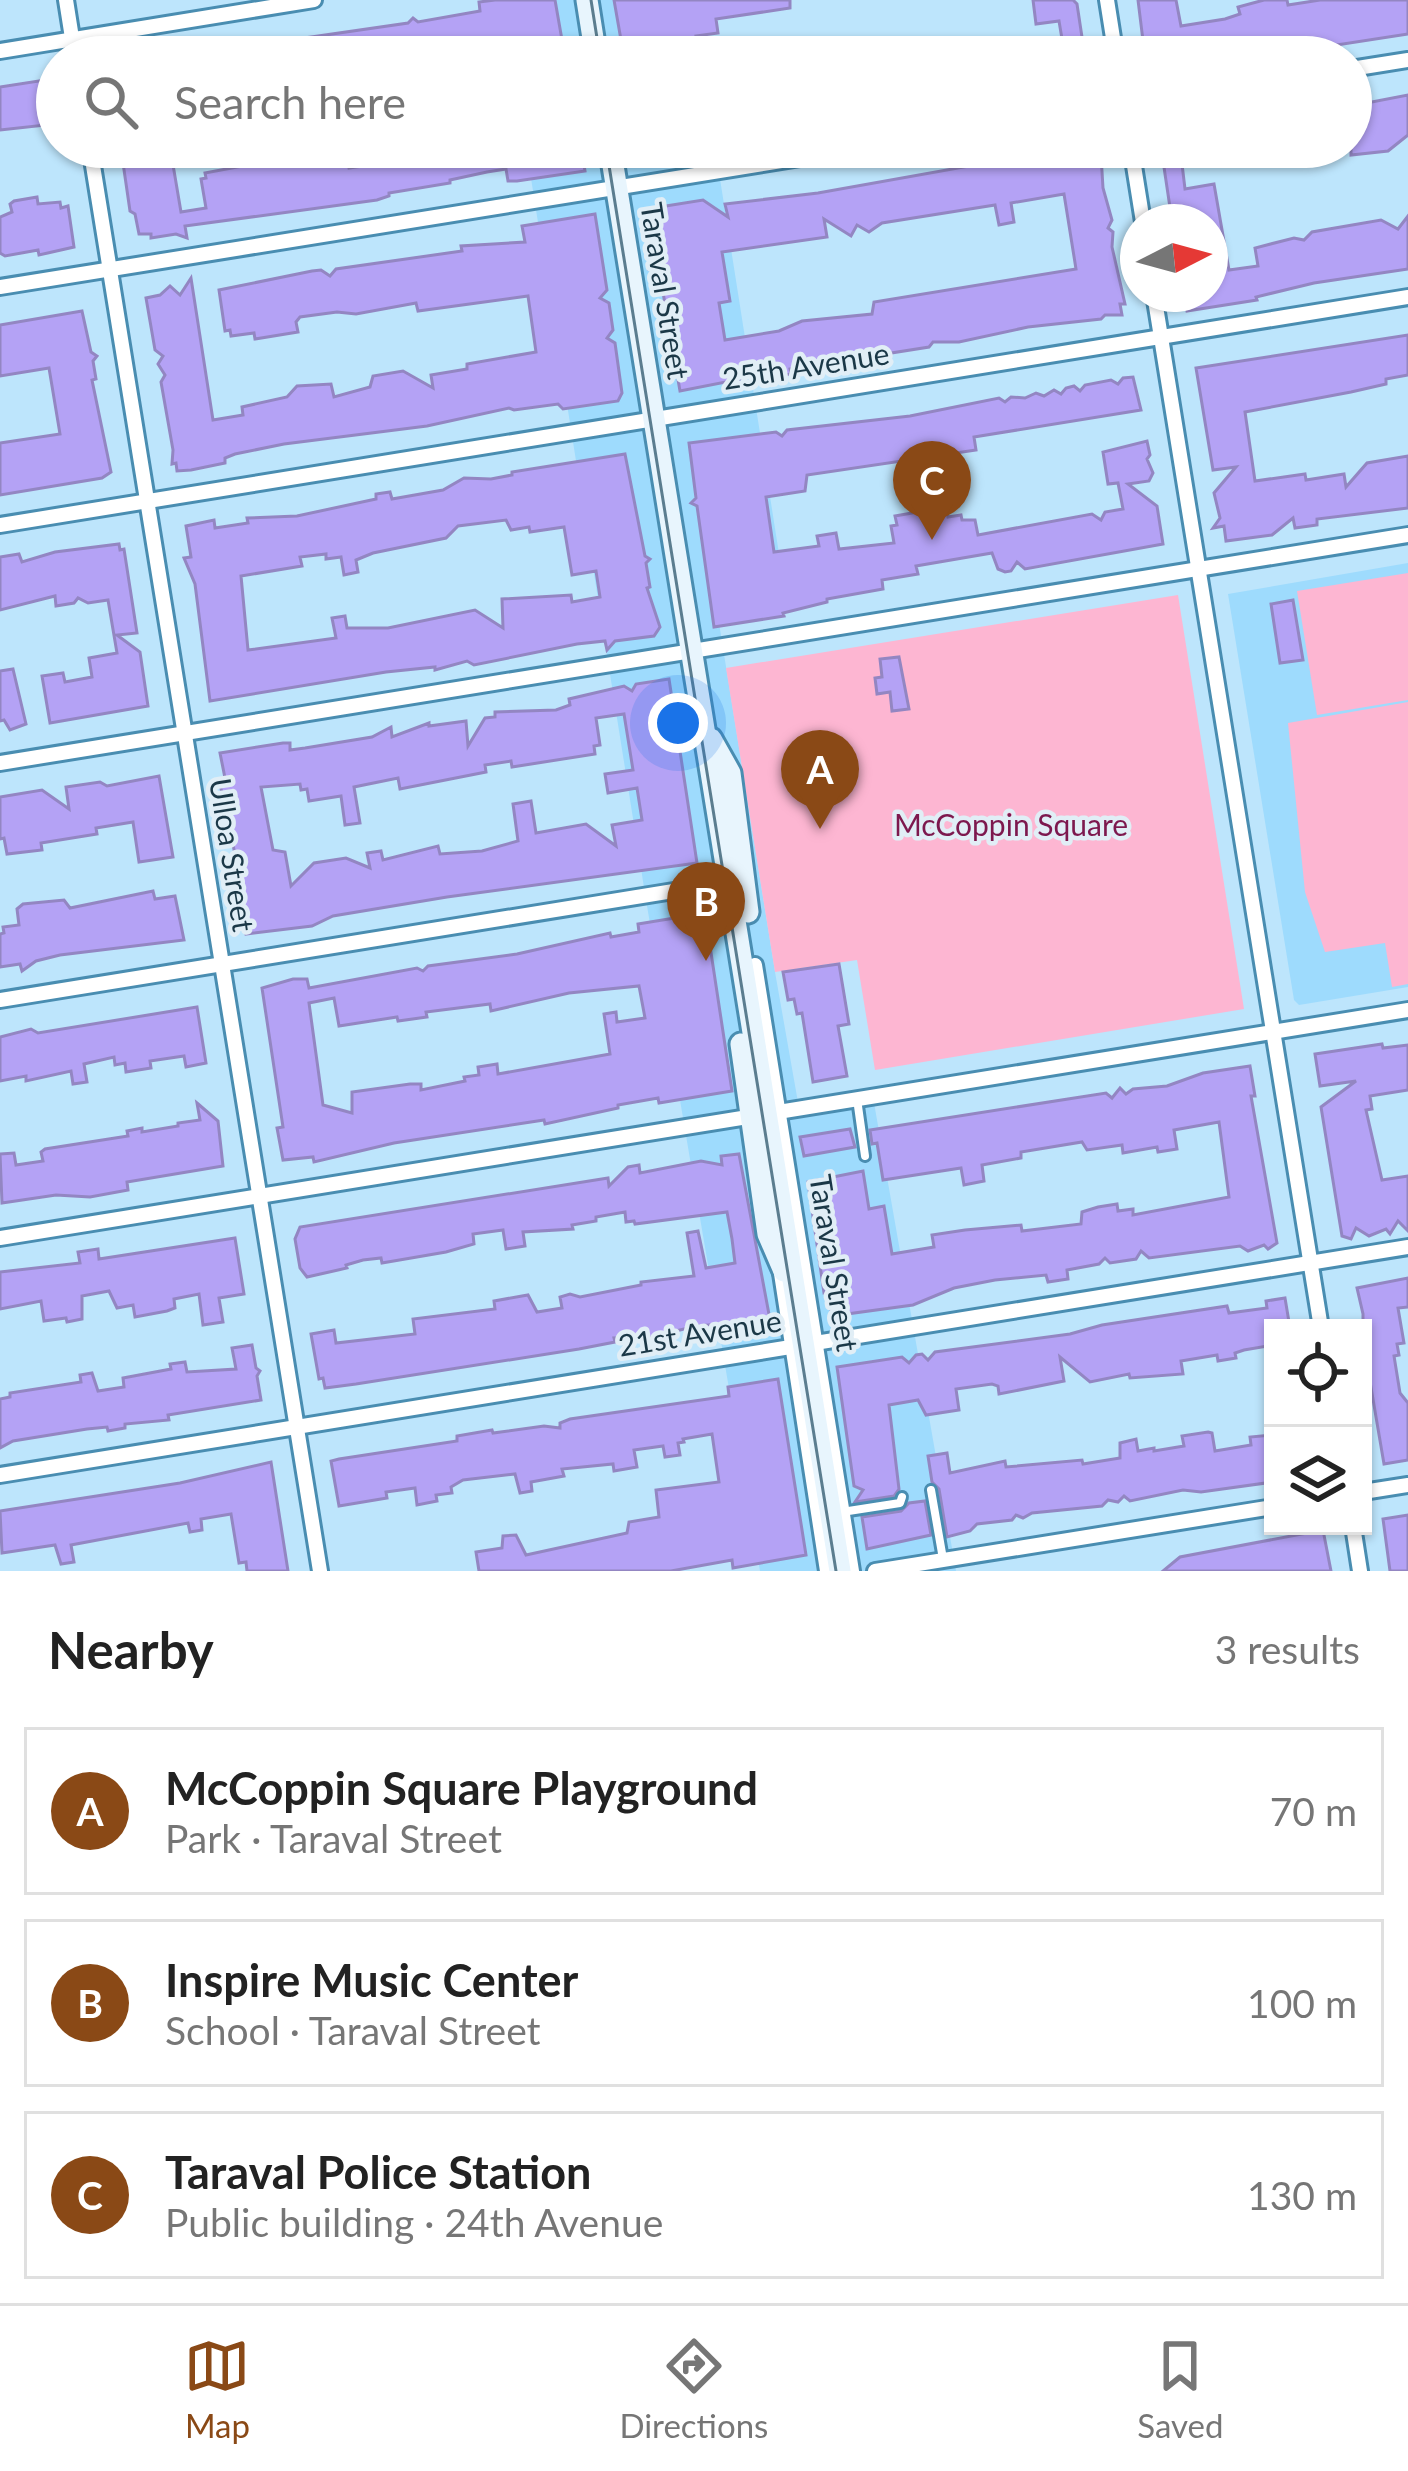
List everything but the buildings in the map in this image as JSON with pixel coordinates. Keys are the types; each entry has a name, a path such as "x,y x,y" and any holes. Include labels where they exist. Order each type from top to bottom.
{"street":[{"path":"66,0 72,36"},
{"path":"91,36 314,0"},
{"path":"587,0 593,36"},
{"path":"1107,0 1113,36"},
{"path":"0,51 36,45"},
{"path":"1372,66 1408,60"},
{"name":"Ulloa Street","path":"93,168 320,1571"},
{"name":"Taraval Street","path":"614,168 729,882 750,971 741,1042 790,1176 827,1571"},
{"path":"0,287 740,168"},
{"path":"1134,168 1140,204"},
{"name":"25th Avenue","path":"0,525 1408,297"},
{"path":"1157,312 1320,1319"},
{"path":"0,763 1408,535"},
{"name":"Taraval Street","path":"704,728 730,773 751,1020 765,1114 768,1234 796,1299"},
{"path":"0,1000 729,882"},
{"path":"0,1238 1408,1010"},
{"name":"Taraval Street","path":"790,1176 796,1299 852,1571"},
{"name":"21st Avenue","path":"0,1475 1408,1247"},
{"name":"Taraval Street","path":"778,1256 804,1345"},
{"path":"1372,1491 1408,1485"},
{"path":"874,1571 1264,1508"},
{"name":"Taraval Street","path":"837,1513 840,1571"},
{"path":"1354,1535 1360,1571"}],"lane":[{"path":"857,1099 865,1156"},
{"path":"931,1490 943,1560"},
{"path":"837,1513 900,1503 902,1497"}],"shaded area":[{"path":"501,0 691,0 697,36 507,36"},
{"path":"529,168 718,168 788,611 719,623 775,972 799,1108 873,1097 956,1571 760,1571 646,900"},
{"path":"1408,563 1408,987 1299,1005 1294,1000 1228,594"}],"green space":[{"path":"1408,573 1408,700 1317,715 1297,591"},
{"name":"McCoppin Square","path":"1178,595 1244,1009 875,1070 857,960 775,972 726,668"},
{"path":"1408,702 1408,984 1392,987 1385,943 1325,952 1305,892 1288,723"}],"tram line":[{"path":"591,0 597,36"},
{"path":"609,168 836,1571"}],"place":[{"name":"Taraval Police Station","path":"932,540"},
{"name":"McCoppin Square Playground","path":"820,829"},
{"name":"Inspire Music Center","path":"706,961"}]}
